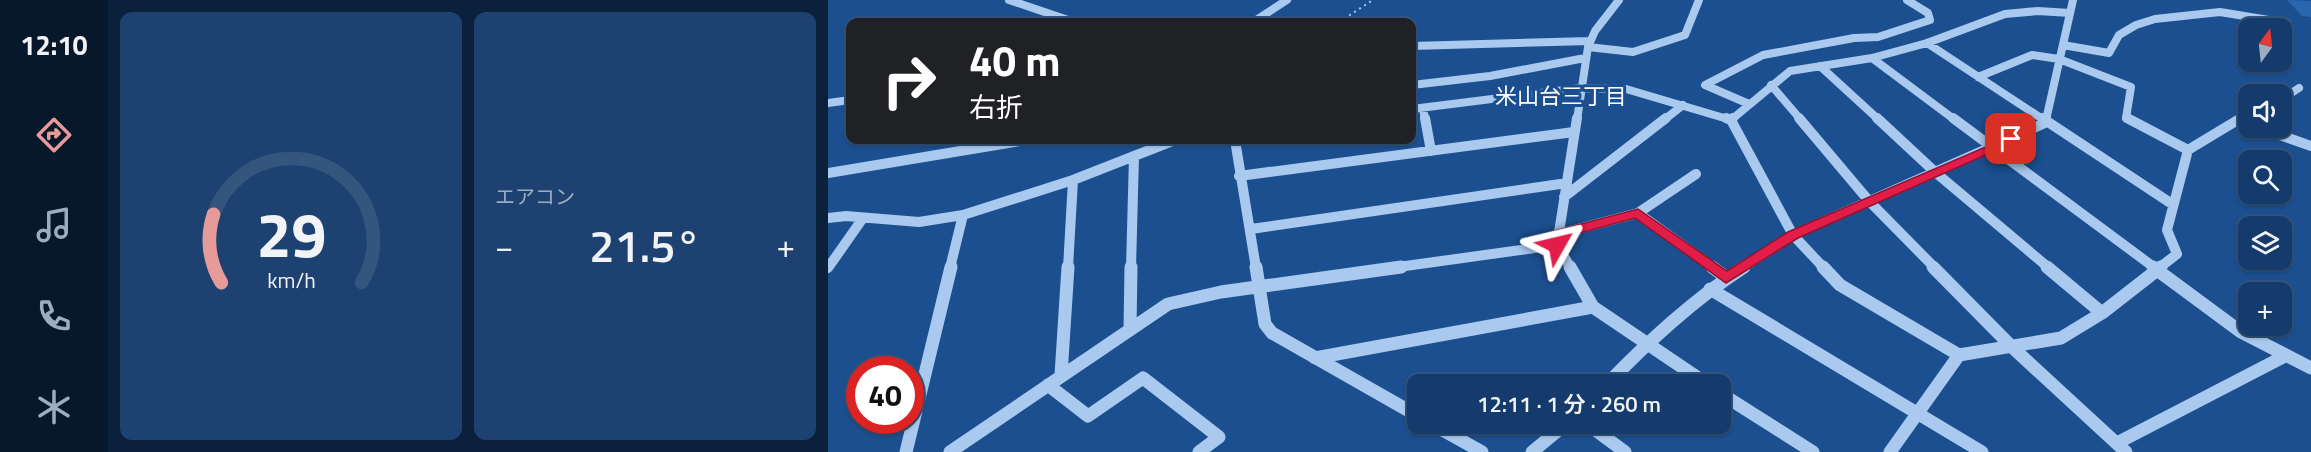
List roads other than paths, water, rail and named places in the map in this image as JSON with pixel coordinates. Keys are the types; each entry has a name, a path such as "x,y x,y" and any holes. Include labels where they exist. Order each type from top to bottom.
{"street":[{"path":"1009,0 1062,18"},
{"path":"1259,18 1287,0"},
{"path":"1619,0 1589,44 1585,58 1558,240 1593,308 1691,374"},
{"path":"1416,46 1589,44 1633,52 1685,35 1699,0"},
{"path":"1749,104 1705,85 1763,56 1854,38 1878,37 1930,20 1931,17 1928,14 1907,0"},
{"path":"2045,123 2073,0"},
{"path":"1731,120 1771,84 1790,71 1872,58 1927,44 2005,14 2038,11 2070,13"},
{"path":"2062,45 2109,53 2120,35 2136,25 2156,19 2220,12 2257,18"},
{"path":"1927,44 2172,204"},
{"path":"1977,77 2032,55 2059,59 2131,87 2126,118 2188,150"},
{"path":"1416,84 1520,71 1585,58"},
{"path":"1872,58 1994,147 2157,272 2241,332 2311,368"},
{"path":"1820,66 1935,172 2102,313"},
{"path":"1771,84 1869,201 2013,348 2122,448 2285,356"},
{"path":"1416,109 1580,88 1626,89 1731,120 1793,235 1840,285 1959,355 2013,348 2061,338 2102,313 2157,272 2177,254 2167,230 2188,150 2237,120"},
{"path":"2292,93 2299,88"},
{"path":"828,103 846,101"},
{"path":"1564,196 1683,105"},
{"path":"1423,108 1431,151"},
{"path":"1617,374 1646,345 1710,289 1793,235 2045,123"},
{"path":"1239,176 1574,132"},
{"path":"2288,138 2311,146"},
{"path":"828,173 1002,144"},
{"path":"828,218 919,222 963,215 1073,180 1165,144"},
{"path":"1235,144 1265,324 1272,333 1407,410"},
{"path":"1130,329 1134,156"},
{"path":"950,452 1168,304 1221,292 1260,288 1558,240 1638,213 1696,174"},
{"path":"1061,375 1073,180"},
{"path":"1251,229 1567,183"},
{"path":"1638,213 1726,278"},
{"path":"906,452 963,215"},
{"path":"828,268 863,218"},
{"path":"1710,289 1982,452"},
{"path":"1315,358 1593,308"},
{"path":"1890,452 1959,355"},
{"path":"1048,385 1088,416 1143,378 1219,436 1199,452"},
{"path":"1731,400 1814,452"},
{"path":"1450,434 1482,452"},
{"path":"1532,452 1554,434"},
{"path":"1601,434 1625,452"}],"district":[{"name":"米山台三丁目","path":"1561,96"}]}
